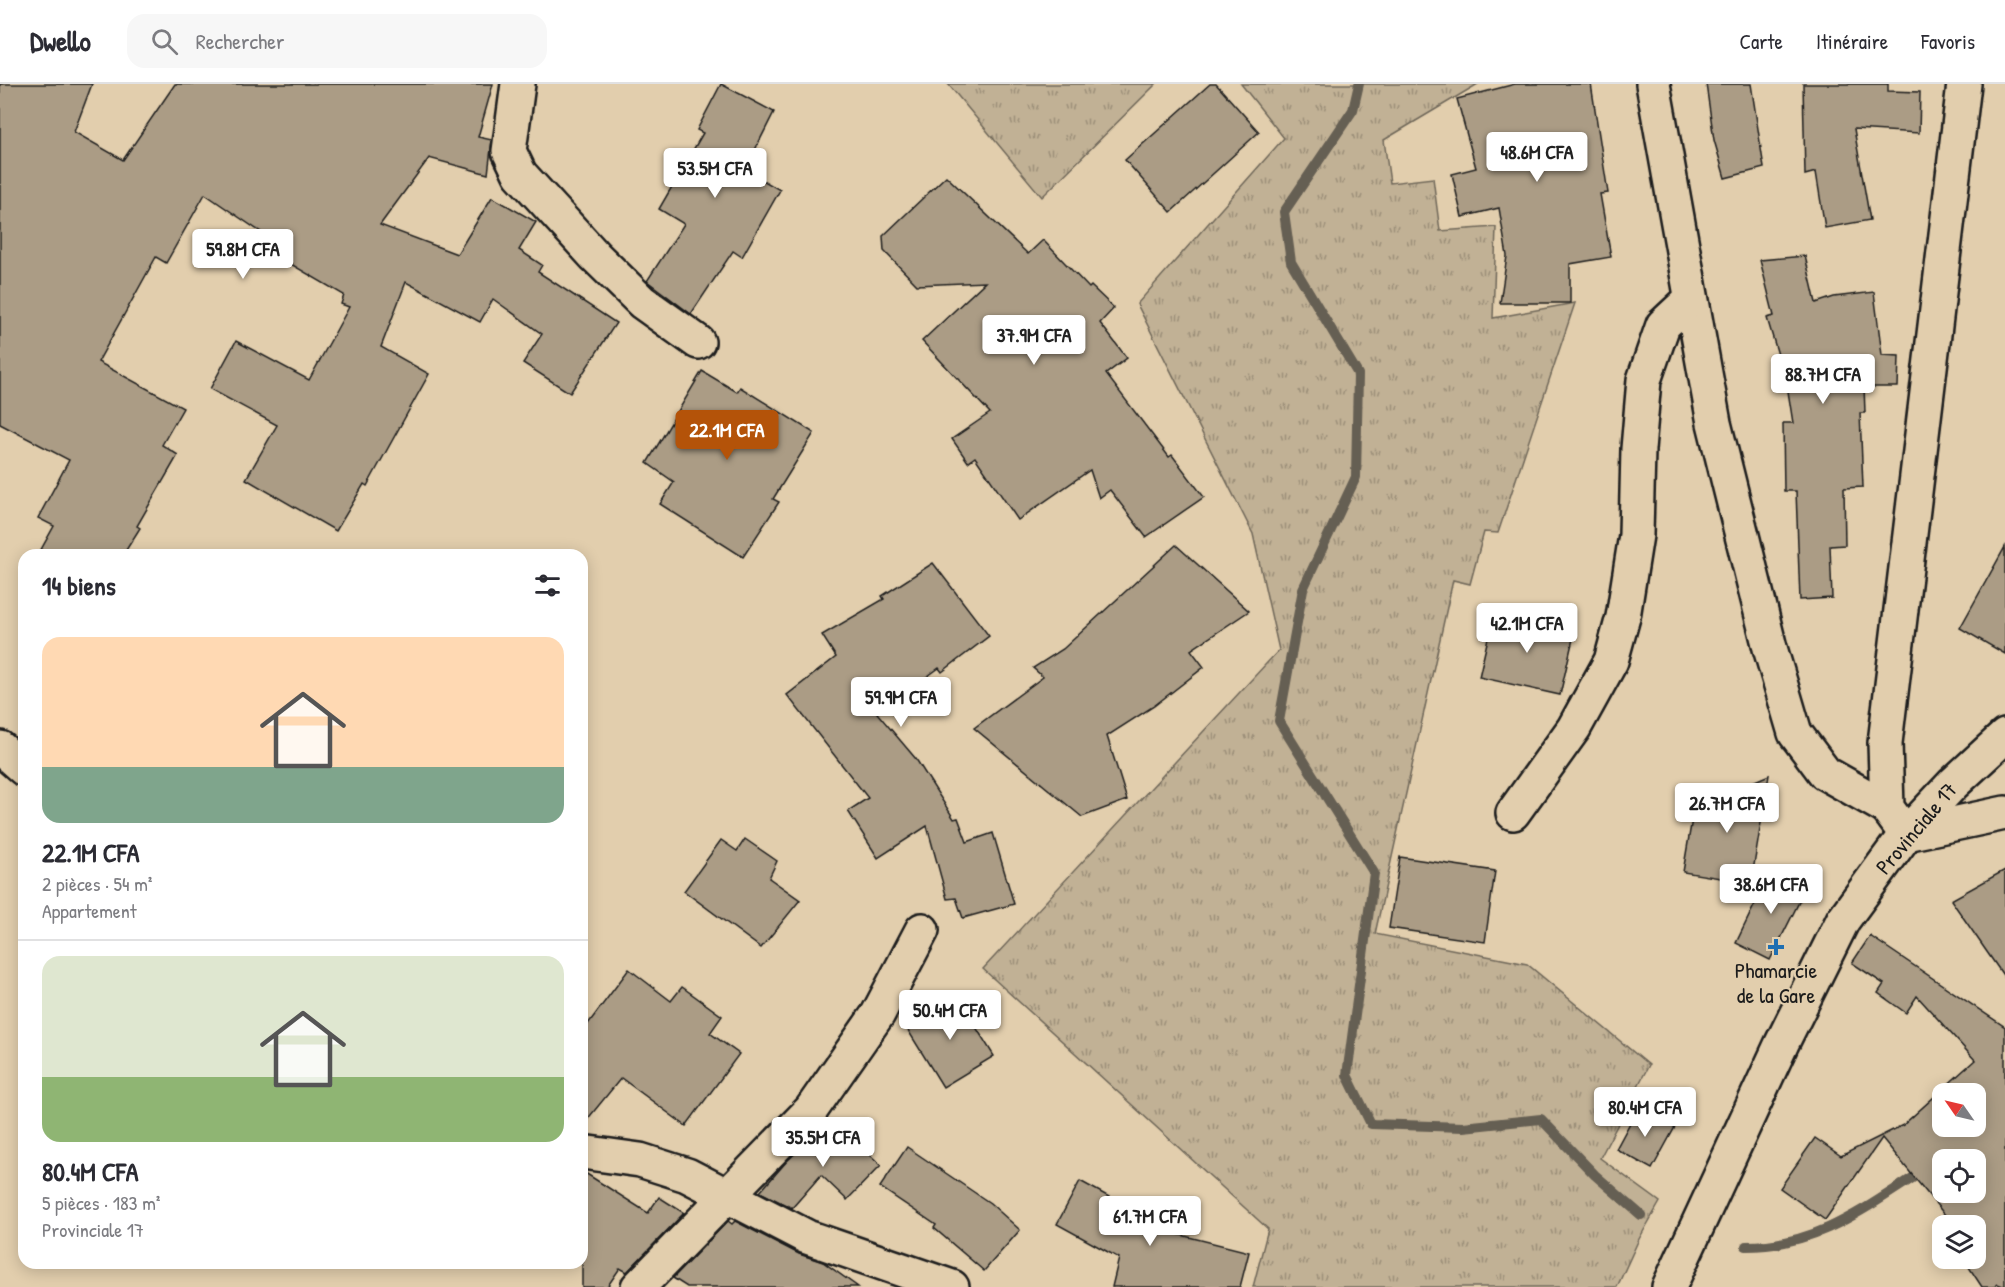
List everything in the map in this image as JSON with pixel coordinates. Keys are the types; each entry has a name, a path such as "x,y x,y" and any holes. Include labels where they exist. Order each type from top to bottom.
{"street":[{"path":"518,84 509,151 520,174 595,256 642,302 699,342"},
{"path":"1653,84 1714,423 1770,648 1794,733 1825,774 1896,821 2005,813"},
{"path":"1896,821 1885,743 1964,84"},
{"path":"1512,813 1574,728 1611,661 1623,617 1636,536 1638,449 1644,380 1663,325 1692,299"},
{"name":"Provinciale 17","path":"1669,1287 1782,1043 1843,920 1896,821 1953,784 2005,736"},
{"path":"0,748 18,764"},
{"path":"638,1287 811,1110 878,1014 922,930"},
{"path":"588,1153 640,1160 687,1175 807,1237 952,1287"}],"green space":[{"path":"948,84 1156,84 1042,197"},
{"path":"1241,84 1478,84 1384,140 1390,183 1433,178 1440,231 1496,227 1493,318 1575,303 1498,533 1484,532 1470,584 1453,580 1375,934 1527,964 1649,1065 1600,1158 1660,1202 1639,1239 1617,1287 1253,1287 1268,1229 983,969 1279,650 1253,534 1137,304 1284,138"}],"building":[{"path":"0,84 92,84 74,132 123,160 175,84 493,84 478,137 492,140 488,174 429,158 380,225 457,254 492,197 536,222 519,250 542,265 538,272 616,323 570,393 523,363 542,334 493,299 480,322 406,282 381,347 429,374 367,486 364,484 336,531 246,479 277,425 210,389 236,341 309,380 349,307 341,304 344,295 265,249 271,239 205,194 166,263 156,257 98,362 183,408 162,445 178,455 137,526 140,528 127,549 41,549 54,526 38,518 69,460 0,424"},
{"path":"721,84 774,112 745,170 780,190 742,257 733,251 691,314 647,281 684,224 659,209 703,133 697,130"},
{"path":"1210,84 1216,84 1259,132 1171,212 1125,160"},
{"path":"1515,84 1591,84 1608,193 1600,194 1611,257 1570,264 1570,303 1500,303 1507,256 1499,208 1462,217 1452,174 1476,168 1457,99"},
{"path":"1706,84 1751,84 1764,168 1725,178 1714,140"},
{"path":"1803,84 1888,84 1888,91 1920,92 1919,133 1854,129 1870,220 1825,228 1816,172 1805,175"},
{"path":"946,176 1028,254 1043,240 1089,288 1091,286 1114,308 1100,323 1127,358 1106,374 1169,457 1172,455 1204,497 1146,537 1110,490 1099,498 1090,470 1018,520 975,457 968,462 952,439 990,413 922,341 985,282 917,285 884,251 883,236"},
{"path":"1805,256 1816,303 1834,297 1874,292 1882,355 1899,356 1898,387 1864,387 1865,413 1860,413 1863,487 1844,488 1845,545 1830,546 1832,598 1800,600 1796,491 1784,491 1783,423 1793,423 1787,385 1767,318 1774,316 1760,260"},
{"path":"702,371 737,392 740,387 814,433 773,499 779,502 743,557 660,504 674,482 647,463"},
{"path":"1176,545 1249,611 1191,650 1204,667 1154,706 1107,736 1127,800 1082,817 974,728 1043,677 1033,668 1063,649"},
{"path":"2005,547 2005,654 1960,628"},
{"path":"933,563 989,636 942,672 939,668 877,713 916,759 954,819 958,818 967,842 993,833 1014,904 963,918 956,898 947,899 927,826 878,858 848,811 868,798 787,695 836,657 822,635 884,599 882,596"},
{"path":"1494,612 1575,630 1560,695 1479,677"},
{"path":"1769,775 1751,883 1683,872 1694,807"},
{"path":"745,839 777,861 769,878 800,900 761,948 684,891 721,840 737,851"},
{"path":"1400,857 1495,871 1485,942 1389,928"},
{"path":"2005,870 2005,978 1951,900"},
{"path":"1771,871 1806,888 1770,960 1736,943"},
{"path":"1870,936 2005,1027 2005,1287 1998,1284 1994,1287 1982,1287 1970,1269 1986,1269 1986,1215 1945,1215 1935,1203 1986,1203 1986,1149 1932,1149 1932,1199 1882,1138 1825,1220 1780,1188 1815,1138 1841,1156 1903,1125 1932,1099 1932,1137 1986,1137 1986,1083 1950,1083 1975,1060 1917,996 1906,1013 1878,993 1884,984 1852,963"},
{"path":"629,969 671,1001 682,987 722,1016 710,1033 739,1054 686,1126 621,1078 588,1119 588,1024"},
{"path":"956,995 994,1056 943,1087 906,1027"},
{"path":"1638,1108 1675,1127 1652,1169 1616,1149"},
{"path":"829,1122 846,1139 849,1136 881,1165 847,1200 821,1175 792,1208 760,1192 787,1161"},
{"path":"907,1147 990,1203 1020,1230 984,1271 934,1228 936,1225 880,1187"},
{"path":"588,1175 648,1213 659,1197 684,1213 627,1272 620,1268 607,1287 582,1287 582,1269 588,1269"},
{"path":"1080,1181 1131,1209 1125,1221 1249,1252 1240,1287 1112,1287 1119,1258 1057,1224"},
{"path":"728,1221 732,1224 735,1221 799,1254 823,1262 858,1287 687,1287 673,1278"}],"waterway":[{"path":"1359,84 1353,110 1284,212 1291,262 1358,374 1356,477 1303,589 1279,721 1374,873 1347,1075 1371,1124 1463,1127 1541,1119 1595,1175 1641,1215"},
{"path":"1746,1246 1772,1244 1819,1232 1862,1210 1925,1170"}],"place":[{"name":"Phamarcie de la Gare","path":"1776,947"}]}
